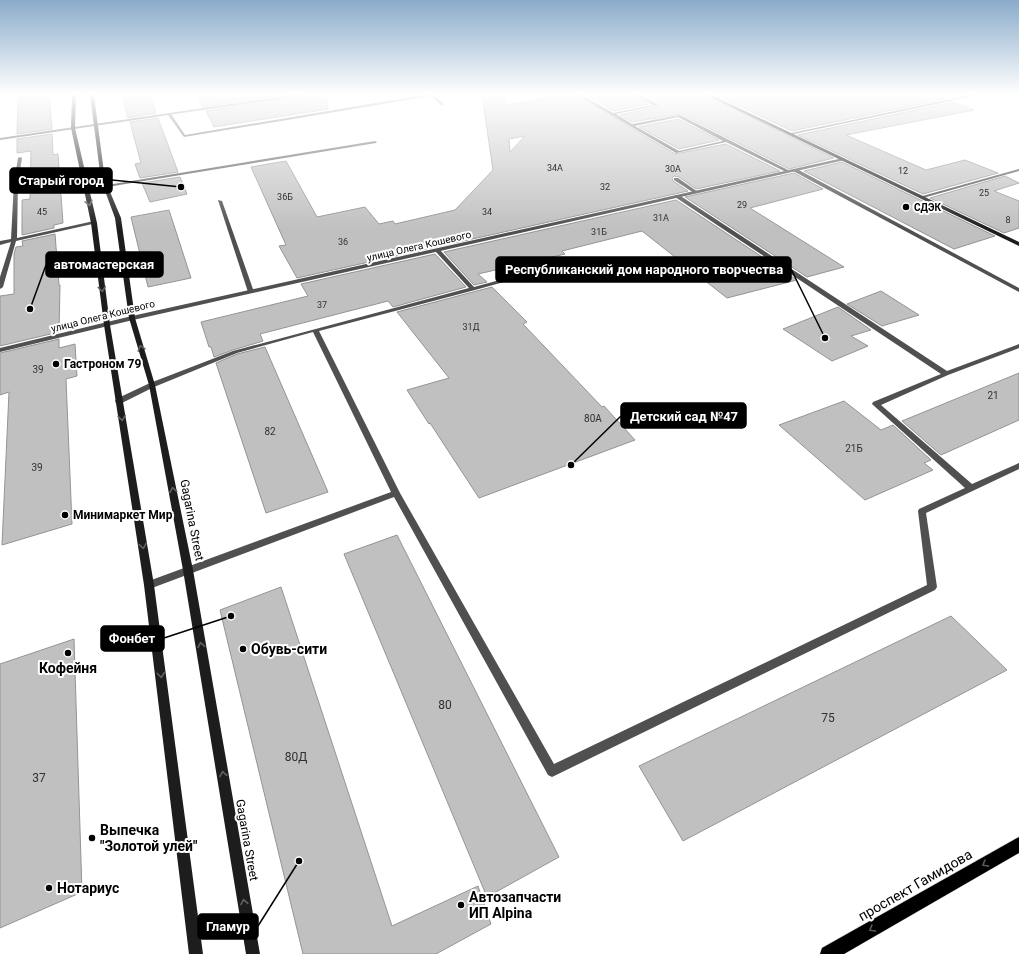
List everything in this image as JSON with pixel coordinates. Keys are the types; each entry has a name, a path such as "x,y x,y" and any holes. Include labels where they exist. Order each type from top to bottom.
{"main road":[{"path":"76,140 94,222 107,325 149,585 196,954"},
{"name":"Gagarina Street","path":"99,140 103,180 107,186 118,218 132,318 152,385 188,570 253,954"},
{"path":"802,140 1019,244"},
{"name":"проспект Гамидова","path":"828,954 1019,845"}],"street":[{"path":"657,140 678,152 727,141"},
{"path":"724,140 788,171"},
{"path":"107,186 375,142"},
{"path":"0,287 14,240 16,182 20,158"},
{"name":"улица Олега Кошевого","path":"0,350 132,318 438,251 843,159"},
{"path":"795,170 1019,290"},
{"path":"921,197 1019,170"},
{"path":"676,179 696,192"},
{"path":"677,196 946,374"},
{"path":"220,201 251,292"},
{"path":"0,243 94,222"},
{"path":"438,251 473,289"},
{"path":"119,400 152,385 235,352 569,263"},
{"path":"315,330 396,493 552,771 932,587 922,511 1019,466"},
{"path":"971,488 876,404 946,374 1019,346"},
{"path":"149,585 396,493"}],"building":[{"path":"17,140 52,140 53,155 58,154 63,223 54,225 54,228 22,235 22,200 30,199 31,151 17,153"},
{"path":"135,140 166,140 178,172 140,178 135,164 141,163"},
{"path":"489,140 509,140 510,152 522,140 651,140 675,154 726,144 780,171 696,189 679,177 674,176 672,178 673,181 688,191 297,278 279,246 286,245 251,167 286,161 317,217 365,207 379,224 393,221 395,224 455,210 493,170"},
{"path":"662,140 719,140 679,149"},
{"path":"731,140 796,140 834,158 789,169"},
{"path":"808,140 856,140 926,170 965,160 998,173 923,194"},
{"path":"842,162 995,236 954,249 804,171"},
{"path":"794,173 823,189 750,208 844,267 807,277 685,197"},
{"path":"1005,176 1019,183 994,191 1019,201 1019,228 1004,233 930,198"},
{"path":"180,177 187,194 150,202 142,183"},
{"path":"676,200 797,280 727,298 642,231 562,251 565,254 478,274 487,282 474,285 444,252"},
{"path":"169,210 191,278 148,287 131,217"},
{"path":"55,234 60,285 59,332 0,346 0,296 14,294 14,254 16,247 23,246 22,241"},
{"path":"435,254 466,287 393,307 388,301 260,334 263,341 214,357 211,347 209,347 201,322 308,296 301,284"},
{"path":"492,287 527,322 523,324 602,407 604,406 635,440 479,498 407,390 449,378 397,312"},
{"path":"881,291 919,315 882,326 847,304"},
{"path":"838,307 871,330 851,336 868,346 832,361 783,329"},
{"path":"59,339 59,348 75,344 77,376 66,379 72,524 2,545 9,392 0,395 0,353"},
{"path":"265,347 328,492 266,513 216,363 237,354"},
{"path":"1019,373 1019,420 941,455 902,421"},
{"path":"844,401 881,430 893,425 931,460 924,463 933,470 865,500 779,425"},
{"path":"397,535 559,857 487,897 344,554"},
{"path":"281,587 392,926 478,886 491,924 436,954 303,954 220,610"},
{"path":"951,616 1007,670 683,841 639,766"},
{"path":"74,639 82,892 0,928 0,664"}],"place":[{"name":"Старый город","path":"181,187"},
{"name":"СДЭК","path":"906,207"},
{"name":"автомастерская","path":"30,309"},
{"name":"Республиканский дом народного творчества","path":"825,338"},
{"name":"Гастроном 79","path":"56,364"},
{"name":"Детский сад №47","path":"571,465"},
{"name":"Минимаркет Мир","path":"65,515"},
{"name":"Фонбет","path":"231,616"},
{"name":"Обувь-сити","path":"243,649"},
{"name":"Кофейня","path":"68,653"},
{"name":"Выпечка \"Золотой улей\"","path":"92,838"},
{"name":"Гламур","path":"299,861"},
{"name":"Нотариус","path":"49,888"},
{"name":"Автозапчасти ИП Alpina","path":"461,905"}]}
